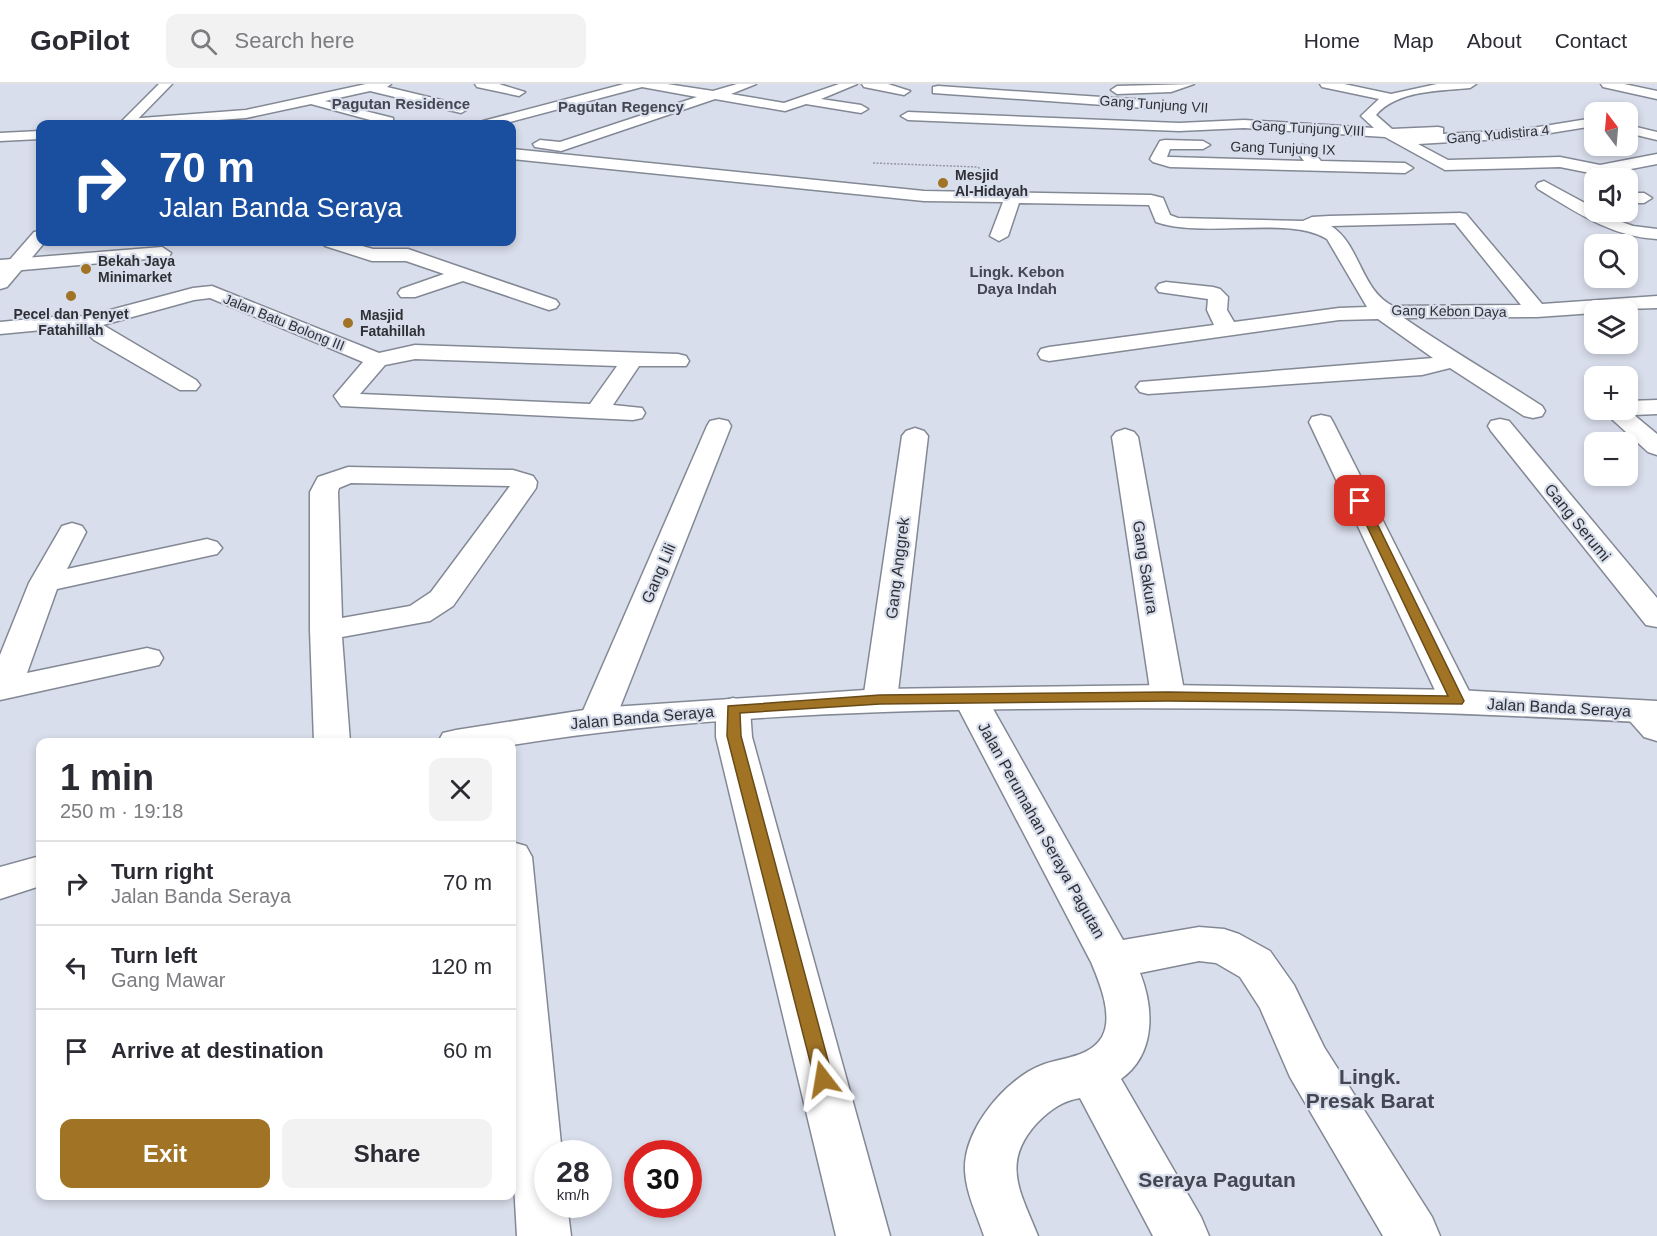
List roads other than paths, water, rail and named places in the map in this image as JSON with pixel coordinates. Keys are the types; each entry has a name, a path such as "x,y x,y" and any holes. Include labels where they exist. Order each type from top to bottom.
{"street":[{"path":"131,120 168,84"},
{"path":"175,120 246,114 313,102 385,84"},
{"path":"481,84 520,87"},
{"path":"506,120 639,84"},
{"path":"644,84 785,107"},
{"path":"561,147 606,130 750,84"},
{"path":"767,121 785,107 851,84"},
{"path":"868,84 904,91"},
{"path":"1104,101 1097,93 1188,84"},
{"path":"1326,84 1392,98"},
{"path":"1398,84 1422,91"},
{"path":"1470,84 1392,98 1364,113 1377,126 1420,153 1445,165 1560,162 1604,169 1657,159"},
{"path":"1607,84 1657,95"},
{"path":"369,87 461,109"},
{"name":"Gang Tunjung VII","path":"938,90 1155,105"},
{"path":"808,100 861,109"},
{"path":"313,102 380,120"},
{"path":"492,111 519,117"},
{"path":"516,140 561,147 587,148 668,111"},
{"name":"Gang Tunjung VIII","path":"908,116 1179,127 1250,125 1388,133 1438,130"},
{"name":"Gang Yudistira 4","path":"1402,141 1519,135 1584,124"},
{"path":"606,130 623,133"},
{"path":"1638,131 1657,136"},
{"path":"0,137 36,135"},
{"name":"Gang Tunjung IX","path":"1220,146 1167,144 1158,159 1170,162 1317,165"},
{"name":"Gang Tunjung IX","path":"1317,165 1296,149 1325,150"},
{"path":"1383,150 1420,153"},
{"path":"516,154 913,195 1013,197 999,236"},
{"path":"1317,165 1405,168"},
{"path":"1544,186 1572,201 1648,234 1657,246"},
{"name":"Gang Kebon Daya","path":"1013,197 1154,200 1162,218 1176,224 1309,225 1333,235 1370,299 1383,311 1409,313 1537,311 1657,302"},
{"path":"1572,201 1584,200"},
{"path":"1309,225 1312,222 1329,221 1461,218 1537,311"},
{"path":"0,283 8,266 36,240"},
{"path":"344,246 372,255 408,255 549,304"},
{"path":"372,255 402,246"},
{"path":"8,266 162,253"},
{"path":"408,293 463,274"},
{"path":"1166,288 1213,293 1218,297 1217,310 1227,330"},
{"name":"Jalan Batu Bolong III","path":"0,328 74,321 86,323 193,294 212,292 376,360"},
{"path":"1049,354 1339,314 1383,311 1444,356 1467,367 1533,411"},
{"path":"86,323 102,335 188,385"},
{"path":"633,413 349,401 346,396 376,360 415,352 678,362"},
{"path":"1148,387 1422,368 1439,365 1444,362 1444,356"},
{"path":"597,411 633,359"},
{"path":"1638,408 1657,407"},
{"path":"1625,420 1657,447"},
{"path":"1321,422 1457,701"},
{"name":"Gang Lili","path":"597,720 719,426"},
{"name":"Gang Serumi","path":"1500,426 1657,618"},
{"name":"Gang Anggrek","path":"880,700 915,436"},
{"name":"Gang Sakura","path":"1125,437 1168,696"},
{"path":"326,630 419,614 431,608 449,590 523,488 524,482 513,478 348,475 327,483 324,492 326,630 332,738"},
{"path":"2,688 44,583 72,532"},
{"path":"44,583 207,548"},
{"path":"2,688 147,658"},
{"name":"Jalan Banda Seraya","path":"501,738 597,720 880,700 1168,696 1457,701 1651,718"},
{"name":"Jalan Perumahan Seraya Pagutan","path":"971,700 1112,960 1128,1001 1128,1029 1115,1054 1092,1073 1056,1082 1039,1090 1014,1114 992,1153 992,1179 1011,1236"},
{"path":"733,709 734,736 863,1236"},
{"path":"0,883 36,872"},
{"path":"516,904 544,1236"},
{"path":"1112,960 1198,944 1224,946 1255,964 1278,998 1307,1062 1413,1236"},
{"path":"1092,1073 1182,1236"}],"place":[{"name":"Mesjid Al-Hidayah","path":"943,183"},
{"name":"Bekah Jaya Minimarket","path":"86,269"},
{"name":"Pecel dan Penyet Fatahillah","path":"71,296"},
{"name":"Masjid Fatahillah","path":"348,323"}],"district":[{"name":"Pagutan Residence","path":"401,104"},
{"name":"Pagutan Regency","path":"621,107"},
{"name":"Lingk. Kebon Daya Indah","path":"1017,280"},
{"name":"Lingk. Presak Barat","path":"1370,1089"},
{"name":"Seraya Pagutan","path":"1217,1180"}]}
